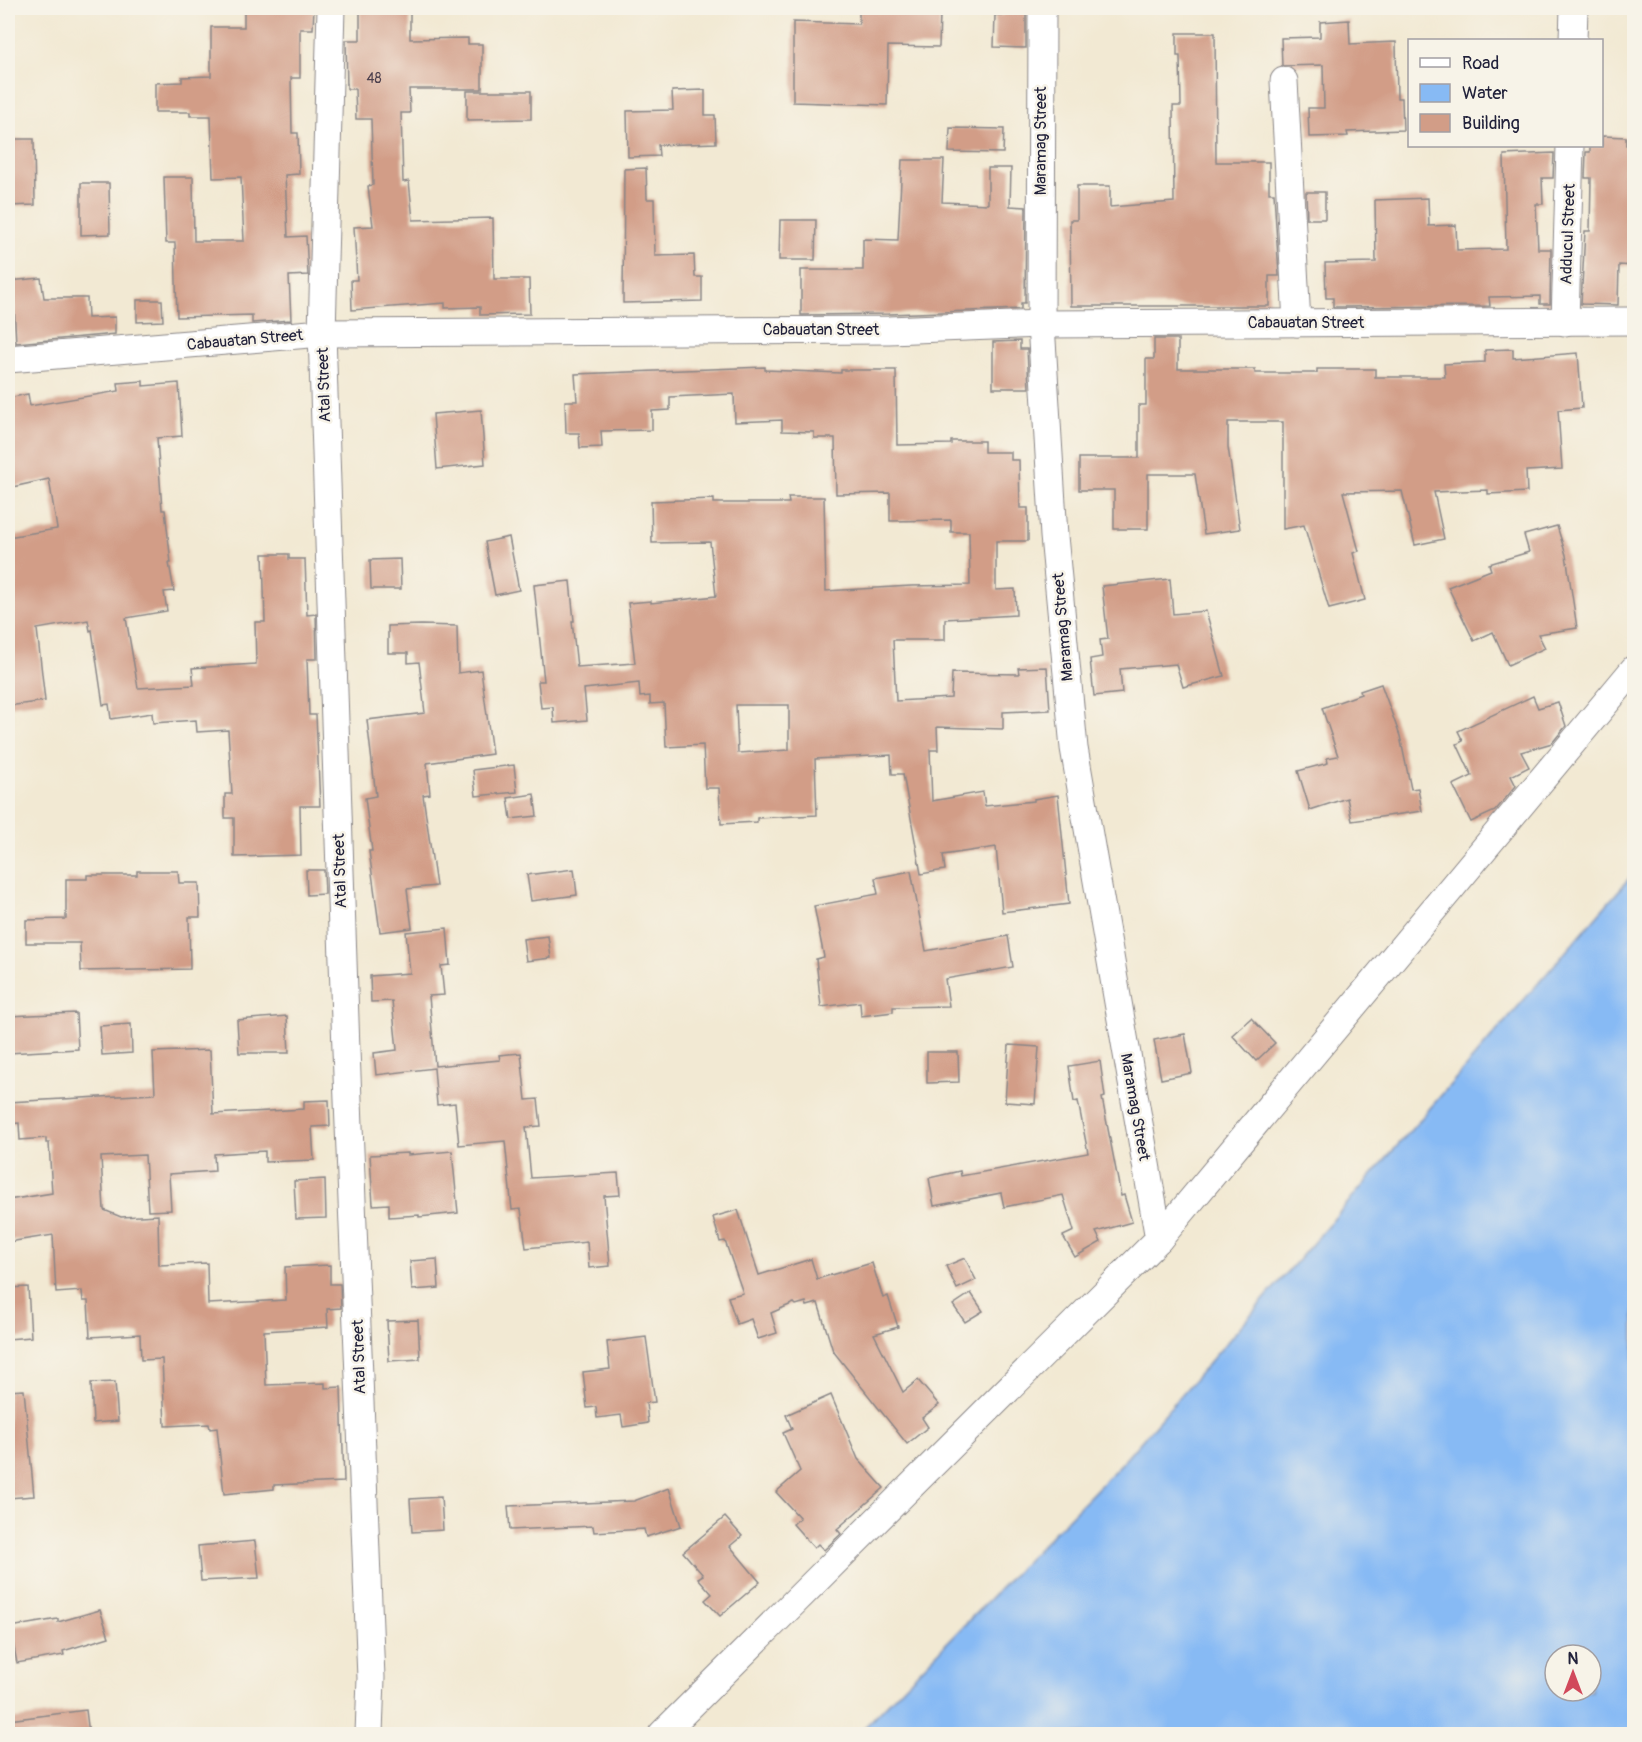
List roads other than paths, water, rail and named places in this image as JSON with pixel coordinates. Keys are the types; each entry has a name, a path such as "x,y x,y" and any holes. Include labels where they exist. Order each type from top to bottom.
{"street":[{"name":"Atal Street","path":"331,8 322,333 345,1026 369,1610 371,1678 369,1734"},
{"name":"Maramag Street","path":"1042,8 1041,324 1054,536 1074,748 1159,1239"},
{"path":"1573,39 1574,8"},
{"path":"1284,81 1297,323"},
{"name":"Adducul Street","path":"1565,322 1570,147"},
{"name":"Cabauatan Street","path":"8,359 322,333 889,330 1041,324 1635,321"},
{"path":"662,1734 1159,1239 1635,669"}],"water":[{"path":"1634,873 1634,1734 858,1734 1123,1462"}]}
